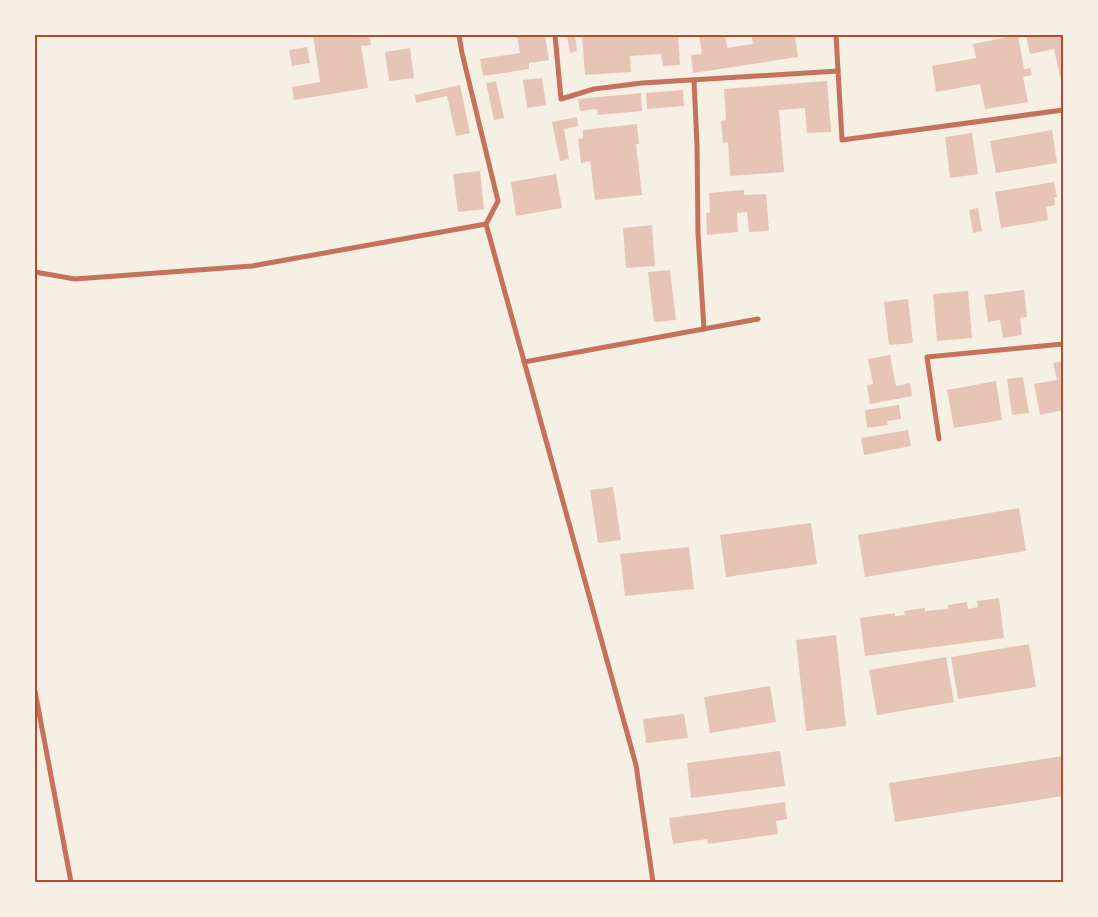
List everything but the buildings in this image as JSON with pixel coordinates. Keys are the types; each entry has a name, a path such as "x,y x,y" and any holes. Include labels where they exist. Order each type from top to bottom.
{"street":[{"path":"460,35 462,54 498,201 486,224 636,765 653,882"},
{"path":"554,35 561,99 594,89 642,83 838,72"},
{"path":"836,35 842,140 1063,110"},
{"path":"694,80 698,234 704,329"},
{"path":"35,272 75,279 252,266 486,224"},
{"path":"524,362 758,320"},
{"path":"939,439 927,357 1063,344"},
{"path":"35,691 71,882"}]}
